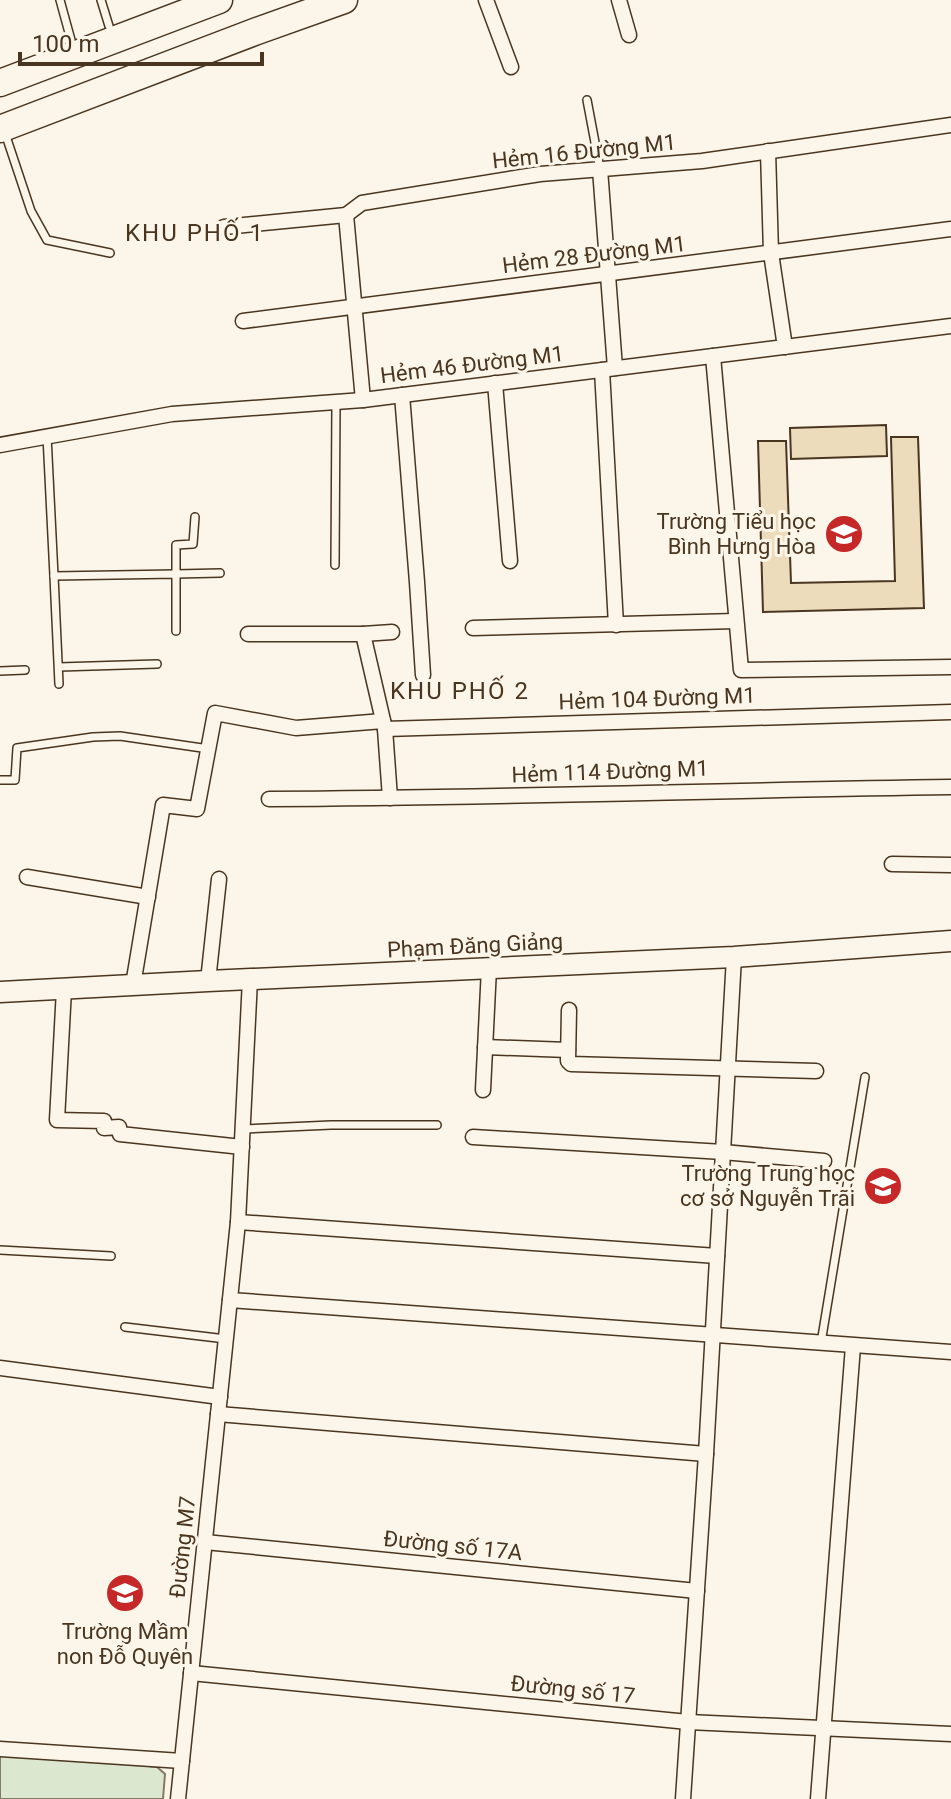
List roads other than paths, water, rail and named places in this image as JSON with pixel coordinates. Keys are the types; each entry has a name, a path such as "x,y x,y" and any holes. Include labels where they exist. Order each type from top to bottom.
{"highway":[{"path":"0,66 178,0"},
{"path":"0,83 219,0"},
{"path":"1,122 305,0"},
{"path":"1,122 344,0"}],"street":[{"path":"486,0 511,67"},
{"path":"619,0 629,35"},
{"name":"Hẻm 16 Đường M1","path":"224,227 346,215 362,203 540,174 702,161 951,125"},
{"path":"768,151 771,253 785,347"},
{"path":"600,169 607,274 616,625"},
{"path":"346,215 363,400"},
{"name":"Hẻm 28 Đường M1","path":"243,321 951,229"},
{"name":"Hẻm 46 Đường M1","path":"0,445 172,414 363,400 951,326"},
{"path":"713,356 741,670 951,667"},
{"path":"495,383 510,561"},
{"path":"402,395 423,675"},
{"path":"473,628 736,621"},
{"path":"248,634 392,632"},
{"path":"363,634 384,725 390,798"},
{"name":"Hẻm 104 Đường M1","path":"209,749 215,713 296,728 951,712"},
{"path":"133,985 163,805 197,809 209,749"},
{"name":"Hẻm 114 Đường M1","path":"269,799 951,787"},
{"path":"892,864 951,865"},
{"path":"27,877 148,897"},
{"path":"208,981 219,879"},
{"name":"Phạm Đăng Giảng","path":"0,992 734,957 951,941"},
{"path":"683,1799 734,957"},
{"path":"483,1090 489,968"},
{"name":"Đường M7","path":"178,1799 238,1222 250,979"},
{"path":"64,989 57,1120 104,1121 104,1128 119,1127 120,1134 242,1147"},
{"path":"569,1010 568,1061 571,1064 816,1071"},
{"path":"485,1047 568,1050"},
{"path":"473,1137 824,1161"},
{"path":"238,1222 717,1256"},
{"path":"230,1300 951,1352"},
{"path":"818,1799 853,1346"},
{"path":"0,1368 220,1397"},
{"path":"218,1414 706,1454"},
{"name":"Đường số 17A","path":"205,1542 697,1591"},
{"name":"Đường số 17","path":"191,1673 688,1722 951,1734"},
{"path":"0,1749 182,1761"}],"lane":[{"path":"60,0 71,40"},
{"path":"101,0 109,26"},
{"path":"587,100 600,169"},
{"path":"1,122 31,211 47,240 110,253"},
{"path":"335,565 336,401"},
{"path":"47,436 59,684"},
{"path":"176,631 176,545 193,544 195,517"},
{"path":"54,576 220,573"},
{"path":"59,667 157,664"},
{"path":"0,671 25,670"},
{"path":"0,780 15,780 17,748 120,736 209,749"},
{"path":"821,1343 865,1077"},
{"path":"243,1129 437,1125"},
{"path":"0,1250 111,1256"},
{"path":"125,1327 226,1339"}],"place":[{"name":"Trường Tiểu học Bình Hưng Hòa","path":"844,534"},
{"name":"Trường Trung học cơ sở Nguyễn Trãi","path":"883,1186"},
{"name":"Trường Mầm non Đỗ Quyên","path":"125,1593"}],"district":[{"name":"KHU PHỐ 1","path":"195,233"},
{"name":"KHU PHỐ 2","path":"460,691"}]}
